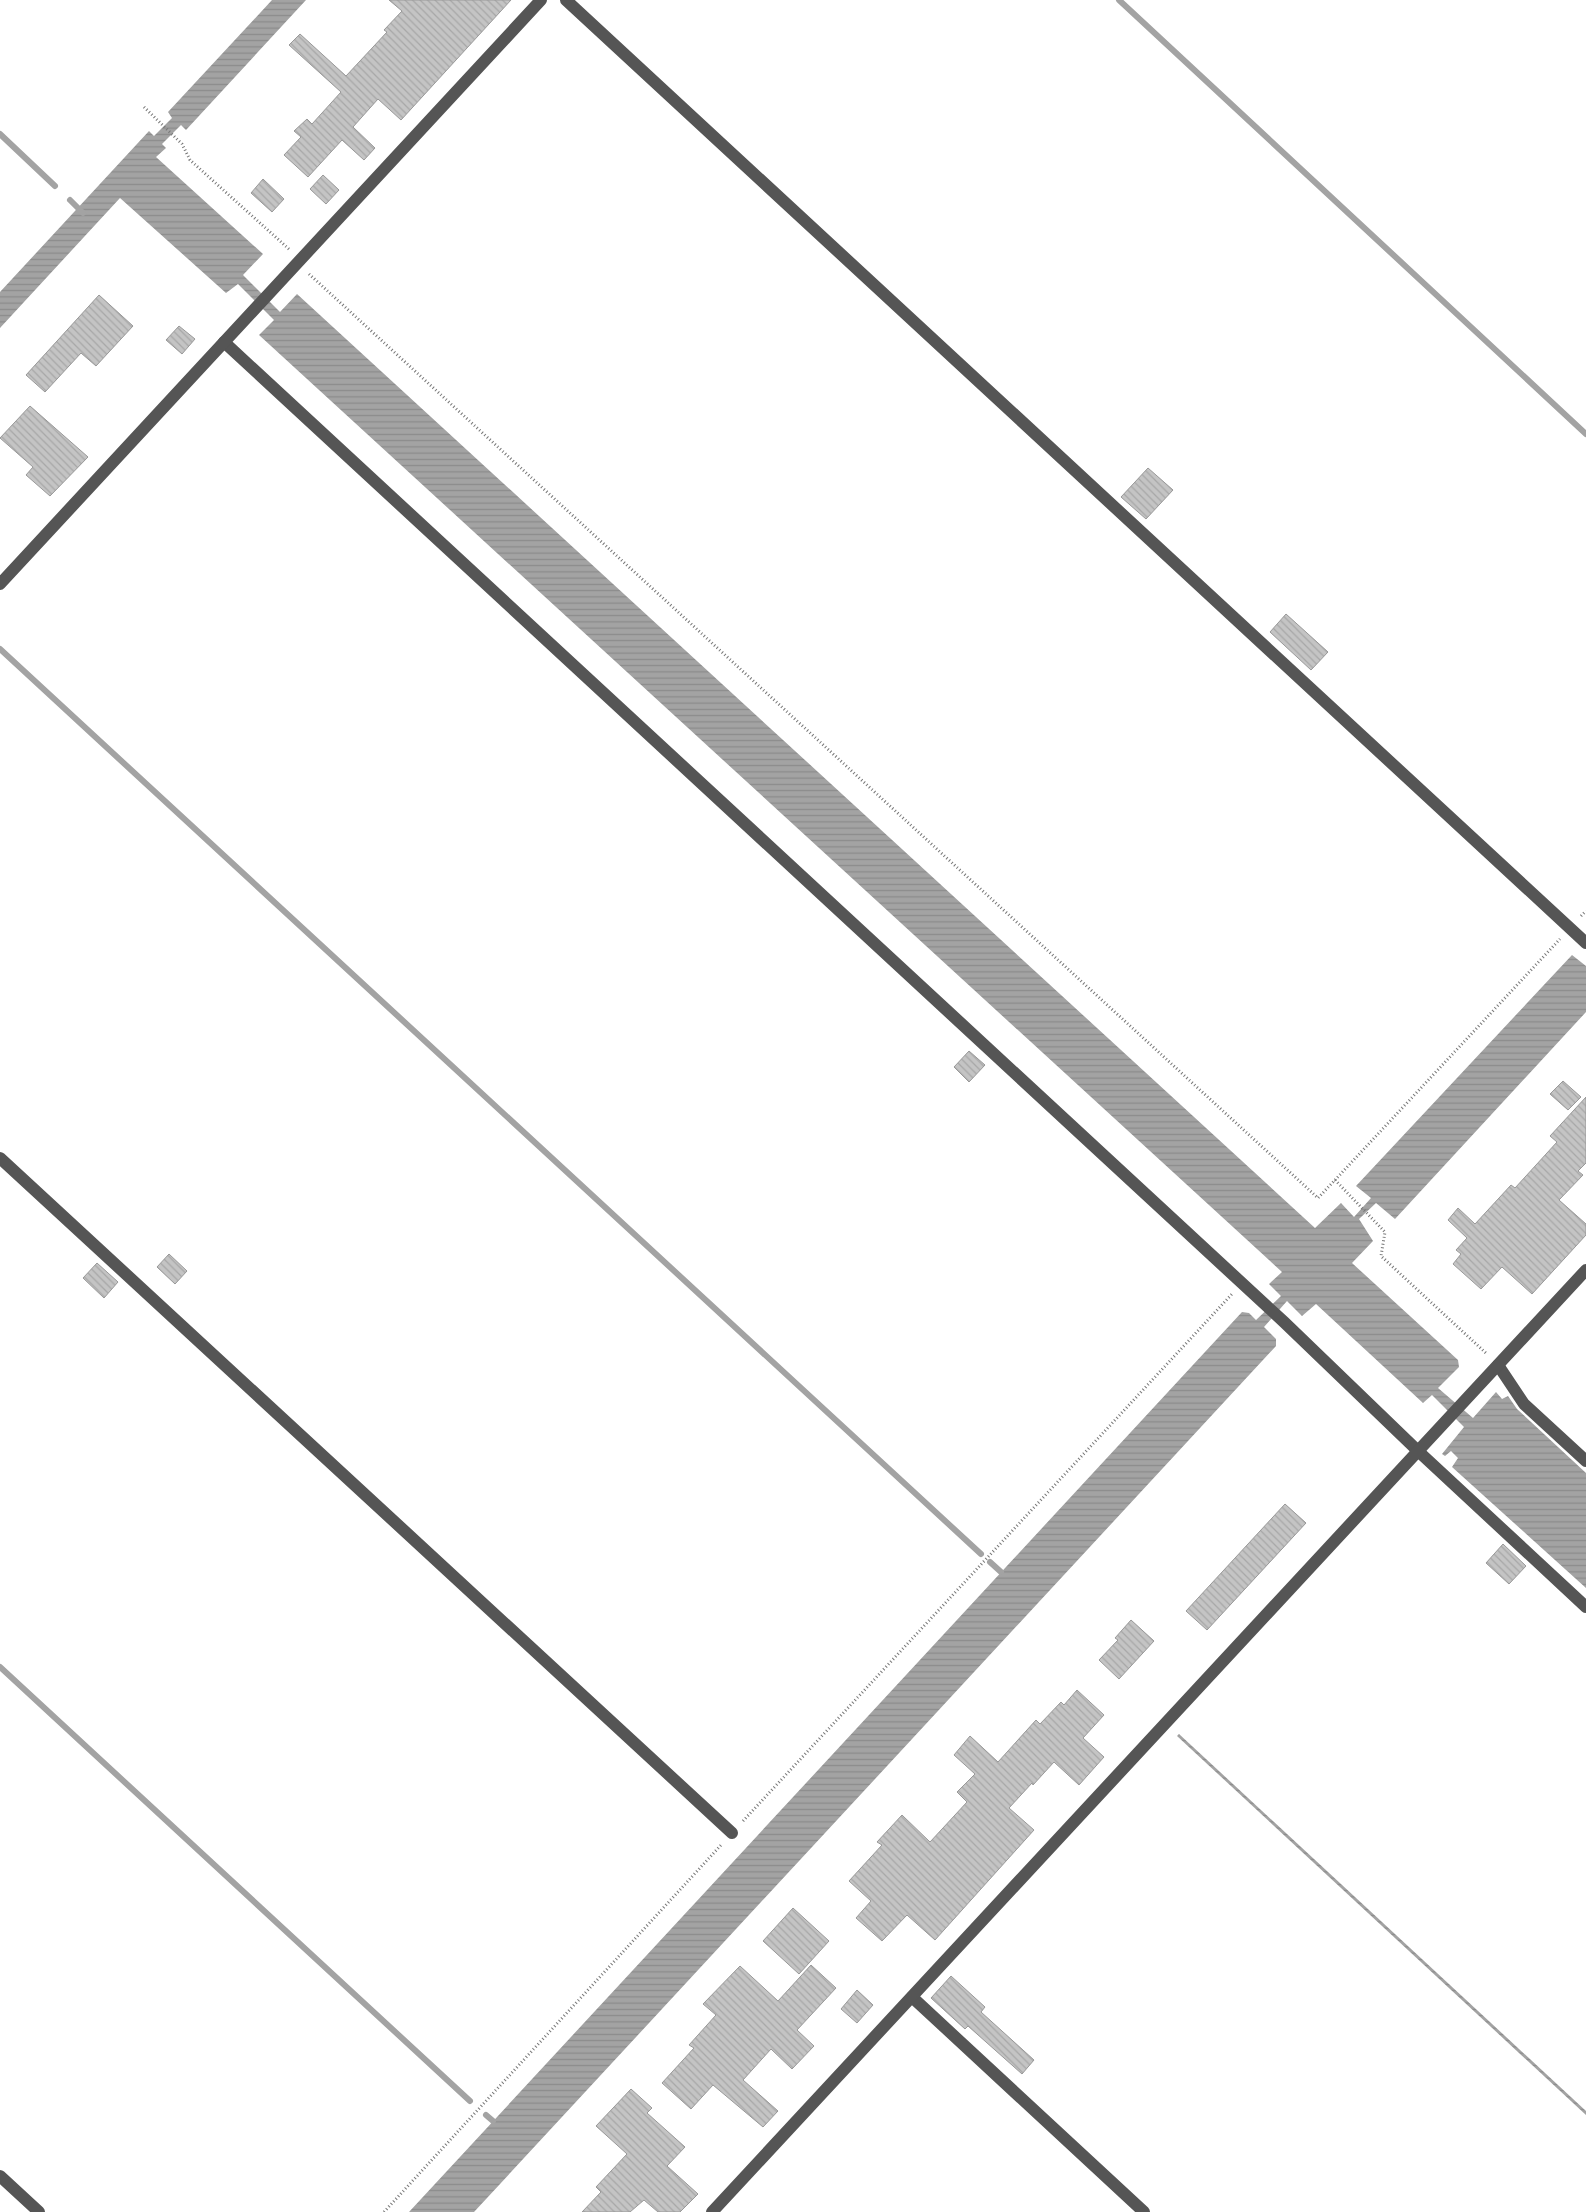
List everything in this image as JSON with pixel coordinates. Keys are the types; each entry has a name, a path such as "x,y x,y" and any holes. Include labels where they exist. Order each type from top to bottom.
{"street":[{"path":"0,584 541,0"},
{"path":"566,0 1586,943"},
{"path":"224,342 1284,1322 1418,1451 1586,1607"},
{"path":"0,1158 732,1833"},
{"path":"712,2212 1586,1270"},
{"path":"1498,1365 1524,1404 1586,1461"},
{"path":"912,1997 1144,2212"},
{"path":"0,2176 39,2212"}],"path":[{"path":"144,107 182,144 190,160 289,248 297,263 1318,1198 1586,911"},
{"path":"1335,1180 1385,1232 1381,1256 1498,1365"},
{"path":"384,2212 1242,1283"}],"shaded area":[{"path":"272,0 306,0 186,130 181,125 162,144 166,148 156,157 263,254 243,275 280,312 297,294 1315,1228 1341,1203 1354,1217 1371,1198 1356,1186 1572,955 1586,966 1586,1012 1395,1219 1376,1203 1359,1219 1373,1241 1352,1263 1458,1360 1459,1367 1438,1388 1473,1418 1496,1392 1502,1399 1508,1396 1517,1409 1586,1473 1586,1588 1452,1467 1458,1458 1451,1451 1445,1456 1442,1454 1464,1427 1432,1395 1423,1403 1316,1304 1302,1316 1287,1301 1264,1327 1276,1339 1276,1346 474,2212 409,2212 1242,1312 1249,1313 1256,1320 1281,1296 1269,1284 1282,1272 259,335 274,320 238,284 226,293 120,198 0,328 0,292 149,131 154,136 172,118 168,112"},
{"path":"1179,1734 1586,2111 1586,2115 1177,1736"}],"building":[{"path":"389,0 511,0 401,120 378,99 353,127 375,148 364,160 342,140 308,177 284,155 301,137 294,131 307,119 312,124 341,92 289,45 300,34 346,76 387,32 384,30 402,11"},
{"path":"323,175 339,190 326,204 310,189"},
{"path":"263,179 284,199 272,212 251,193"},
{"path":"99,295 133,326 96,366 81,353 45,392 26,375"},
{"path":"179,326 195,339 182,354 166,340"},
{"path":"30,406 88,457 50,496 26,475 33,467 0,438"},
{"path":"1148,468 1173,490 1146,519 1121,497"},
{"path":"1286,614 1328,652 1311,670 1270,632"},
{"path":"969,1051 985,1065 969,1082 954,1067"},
{"path":"1563,1081 1581,1097 1568,1110 1550,1094"},
{"path":"1586,1097 1586,1163 1578,1171 1583,1175 1559,1200 1586,1224 1586,1235 1532,1294 1502,1267 1481,1289 1453,1264 1461,1254 1456,1250 1467,1238 1448,1220 1458,1208 1475,1224 1511,1185 1515,1188 1557,1142 1550,1136"},
{"path":"169,1254 187,1271 175,1284 157,1267"},
{"path":"97,1263 118,1282 104,1298 83,1278"},
{"path":"1285,1504 1306,1523 1207,1630 1186,1611"},
{"path":"1503,1544 1526,1566 1509,1584 1486,1563"},
{"path":"1131,1620 1154,1641 1119,1679 1099,1660 1118,1640 1115,1638"},
{"path":"1077,1690 1104,1715 1083,1738 1104,1757 1079,1785 1054,1762 1033,1785 1032,1783 1009,1808 1034,1830 935,1940 907,1915 882,1941 856,1918 871,1901 849,1881 882,1845 877,1842 902,1815 930,1842 967,1802 957,1792 975,1774 954,1755 970,1736 998,1762 1036,1720 1040,1724 1061,1702 1064,1705"},
{"path":"793,1908 829,1941 799,1974 763,1941"},
{"path":"811,1965 836,1988 797,2030 814,2046 792,2069 771,2049 743,2080 778,2111 763,2127 713,2085 691,2109 662,2083 694,2048 689,2045 716,2015 703,2004 740,1966 778,2001"},
{"path":"951,1976 985,2007 981,2012 1034,2060 1022,2074 968,2026 965,2029 931,1998"},
{"path":"857,1990 873,2005 857,2023 841,2009"},
{"path":"631,2089 652,2108 647,2113 685,2147 667,2166 698,2194 680,2212 658,2212 644,2200 630,2212 582,2212 601,2192 596,2187 627,2154 596,2126"}],"waterway":[{"path":"1119,0 1586,434"},
{"path":"0,134 55,186"},
{"path":"70,200 83,213"},
{"path":"0,649 981,1554"},
{"path":"990,1562 1001,1572"},
{"path":"0,1667 470,2101"},
{"path":"486,2115 493,2121"}]}
